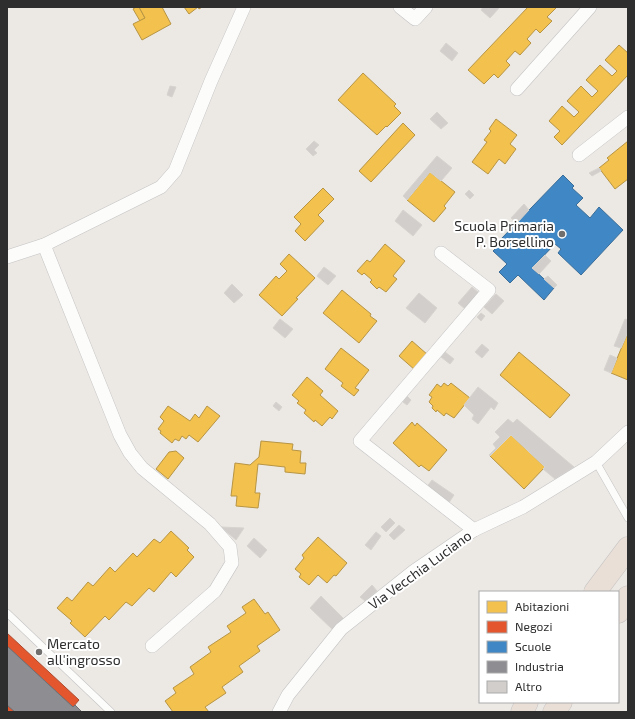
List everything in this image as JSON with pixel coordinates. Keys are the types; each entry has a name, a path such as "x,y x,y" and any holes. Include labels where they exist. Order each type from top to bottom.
{"highway":[{"path":"597,591 628,548"},
{"path":"619,610 628,597"},
{"path":"522,712 526,703"},
{"path":"554,712 560,703"}],"street":[{"path":"7,257 44,245 161,187 175,171 244,7"},
{"path":"400,7 415,19 426,7"},
{"path":"516,89 590,7"},
{"path":"579,156 628,116"},
{"path":"44,245 120,435 130,453 142,468 210,524 230,547 232,563 215,591 152,646"},
{"path":"441,253 489,290 360,441 474,530"},
{"name":"Via Vecchia Luciano","path":"279,712 288,695 341,628 414,571 474,530 523,507 596,462 628,432"}],"lane":[{"path":"596,462 628,518"},
{"path":"7,613 111,712"}],"building: Abitazioni":[{"path":"139,7 145,18 140,21 133,9"},
{"path":"139,7 162,7 171,24 142,40 133,24 145,18"},
{"path":"184,7 198,7 189,14"},
{"path":"528,7 557,7 547,17 552,21 540,33 536,29 527,39 531,43 520,55 515,51 506,61 510,65 498,78 494,74 484,84 468,70"},
{"path":"619,45 628,53 628,75 562,145 554,137 560,131 549,121 562,106 574,117 579,112 567,101 581,86 592,97 598,91 586,80 600,65 612,76 617,71 605,60"},
{"path":"363,73 396,104 394,106 401,113 377,135 338,100"},
{"path":"496,119 517,135 510,144 516,149 505,164 499,159 488,174 472,162 487,142 484,140 491,131 489,129"},
{"path":"403,123 415,135 371,182 359,171"},
{"path":"628,141 628,179 615,189 599,168 609,160 607,158"},
{"path":"430,172 455,192 444,206 446,208 434,222 407,200"},
{"path":"323,188 334,199 318,215 324,221 305,241 295,231 301,224 294,217"},
{"path":"385,244 405,261 393,276 397,279 386,292 379,287 377,289 370,282 372,280 364,273 362,275 357,271 367,260 370,262"},
{"path":"289,254 315,278 296,298 298,299 282,316 259,295 276,276 279,279 287,271 280,264"},
{"path":"342,290 371,314 370,316 377,321 359,343 323,313"},
{"path":"628,332 628,380 611,373"},
{"path":"412,341 428,355 415,370 399,356"},
{"path":"341,348 369,370 355,388 359,390 354,396 341,386 343,383 325,369"},
{"path":"519,352 570,395 550,418 500,375"},
{"path":"307,377 323,391 320,395 338,411 332,419 330,417 322,426 315,420 314,422 304,413 306,410 297,403 299,401 292,395"},
{"path":"444,383 448,386 451,383 470,398 454,418 446,413 444,416 437,410 436,412 429,402 432,397 429,395 437,384 441,387"},
{"path":"168,406 190,421 195,414 199,418 207,406 220,416 198,442 189,435 186,439 182,436 179,441 175,439 172,443 160,433 161,431 158,429 164,421 160,417"},
{"path":"412,422 415,426 417,423 447,450 429,471 421,465 419,467 393,443"},
{"path":"511,435 545,467 524,489 490,456"},
{"path":"261,441 293,444 292,450 301,451 300,463 306,463 305,474 285,472 285,467 258,464 255,493 260,493 258,508 236,506 237,496 231,496 235,463 250,465 259,457"},
{"path":"176,451 184,458 168,479 156,469 169,452"},
{"path":"171,531 189,548 187,550 194,557 176,577 171,572 154,592 149,588 132,606 126,602 109,620 105,616 85,637 70,623 72,621 57,608 67,597 72,601 88,582 93,586 110,567 115,572 133,553 137,557 154,539 160,543"},
{"path":"318,537 347,563 336,576 334,575 327,583 318,575 309,585 299,577 301,574 295,569 304,558 302,555"},
{"path":"254,599 265,614 268,612 280,630 257,646 260,651 239,666 243,672 222,687 226,693 205,707 209,712 173,712 165,701 176,693 173,688 194,674 190,667 211,652 208,647 231,632 227,626 246,613 242,607"}],"building: Negozi":[{"path":"7,633 79,700 73,707 7,646"},
{"path":"7,705 15,712 7,712"}],"building: Scuole":[{"name":"Scuola Primaria P. Borsellino","path":"563,175 574,186 572,188 583,198 576,205 590,218 599,207 623,230 581,275 558,253 561,249 555,244 532,268 554,288 544,300 518,275 510,283 499,272 507,264 493,251 503,241 501,239"}],"building: Industria":[{"path":"7,646 73,707 75,705 82,712 15,712 7,705"}],"building: Altro":[{"path":"483,7 500,7 490,18 481,10"},
{"path":"446,43 458,53 452,61 440,51"},
{"path":"170,86 176,87 172,97 167,95"},
{"path":"437,112 448,123 441,129 430,119"},
{"path":"314,141 319,145 314,150 317,153 313,156 306,149"},
{"path":"437,156 452,168 441,181 430,172 407,200 403,196"},
{"path":"599,168 601,171 592,176 589,173"},
{"path":"469,190 474,195 470,199 465,194"},
{"path":"524,204 529,210 517,223 511,218"},
{"path":"403,210 422,225 413,236 395,221"},
{"path":"545,255 551,261 539,274 532,268"},
{"path":"324,267 336,276 328,285 317,276"},
{"path":"548,276 557,285 554,288 544,279"},
{"path":"232,284 243,295 234,303 224,293"},
{"path":"472,287 479,293 465,309 458,303"},
{"path":"419,293 437,308 425,323 406,308"},
{"path":"496,294 504,301 492,314 484,307"},
{"path":"481,313 485,316 481,321 477,317"},
{"path":"280,319 293,329 285,338 273,328"},
{"path":"625,319 628,320 628,332 621,348 614,346"},
{"path":"482,344 489,350 482,358 475,352"},
{"path":"445,352 454,359 450,364 441,357"},
{"path":"610,355 617,358 611,373 604,370"},
{"path":"478,387 498,403 494,410 491,407 478,424 472,419 474,415 464,405"},
{"path":"407,396 411,400 407,405 403,402"},
{"path":"276,402 282,407 279,411 273,406"},
{"path":"508,419 513,423 517,419 574,467 555,479 543,469 545,467 511,435 490,456 489,455 496,448 493,444 500,437 495,432"},
{"path":"432,480 454,495 448,504 426,488"},
{"path":"390,518 395,523 386,532 381,527"},
{"path":"399,525 405,530 394,540 389,535"},
{"path":"221,527 244,528 236,540"},
{"path":"376,532 381,536 371,550 365,545"},
{"path":"254,538 267,550 260,558 247,546"},
{"path":"372,585 377,591 365,601 360,597"},
{"path":"321,596 344,619 333,630 310,608"}],"place":[{"name":"Scuola Primaria P. Borsellino","path":"562,234"},
{"name":"Mercato all'ingrosso","path":"39,652"}]}
